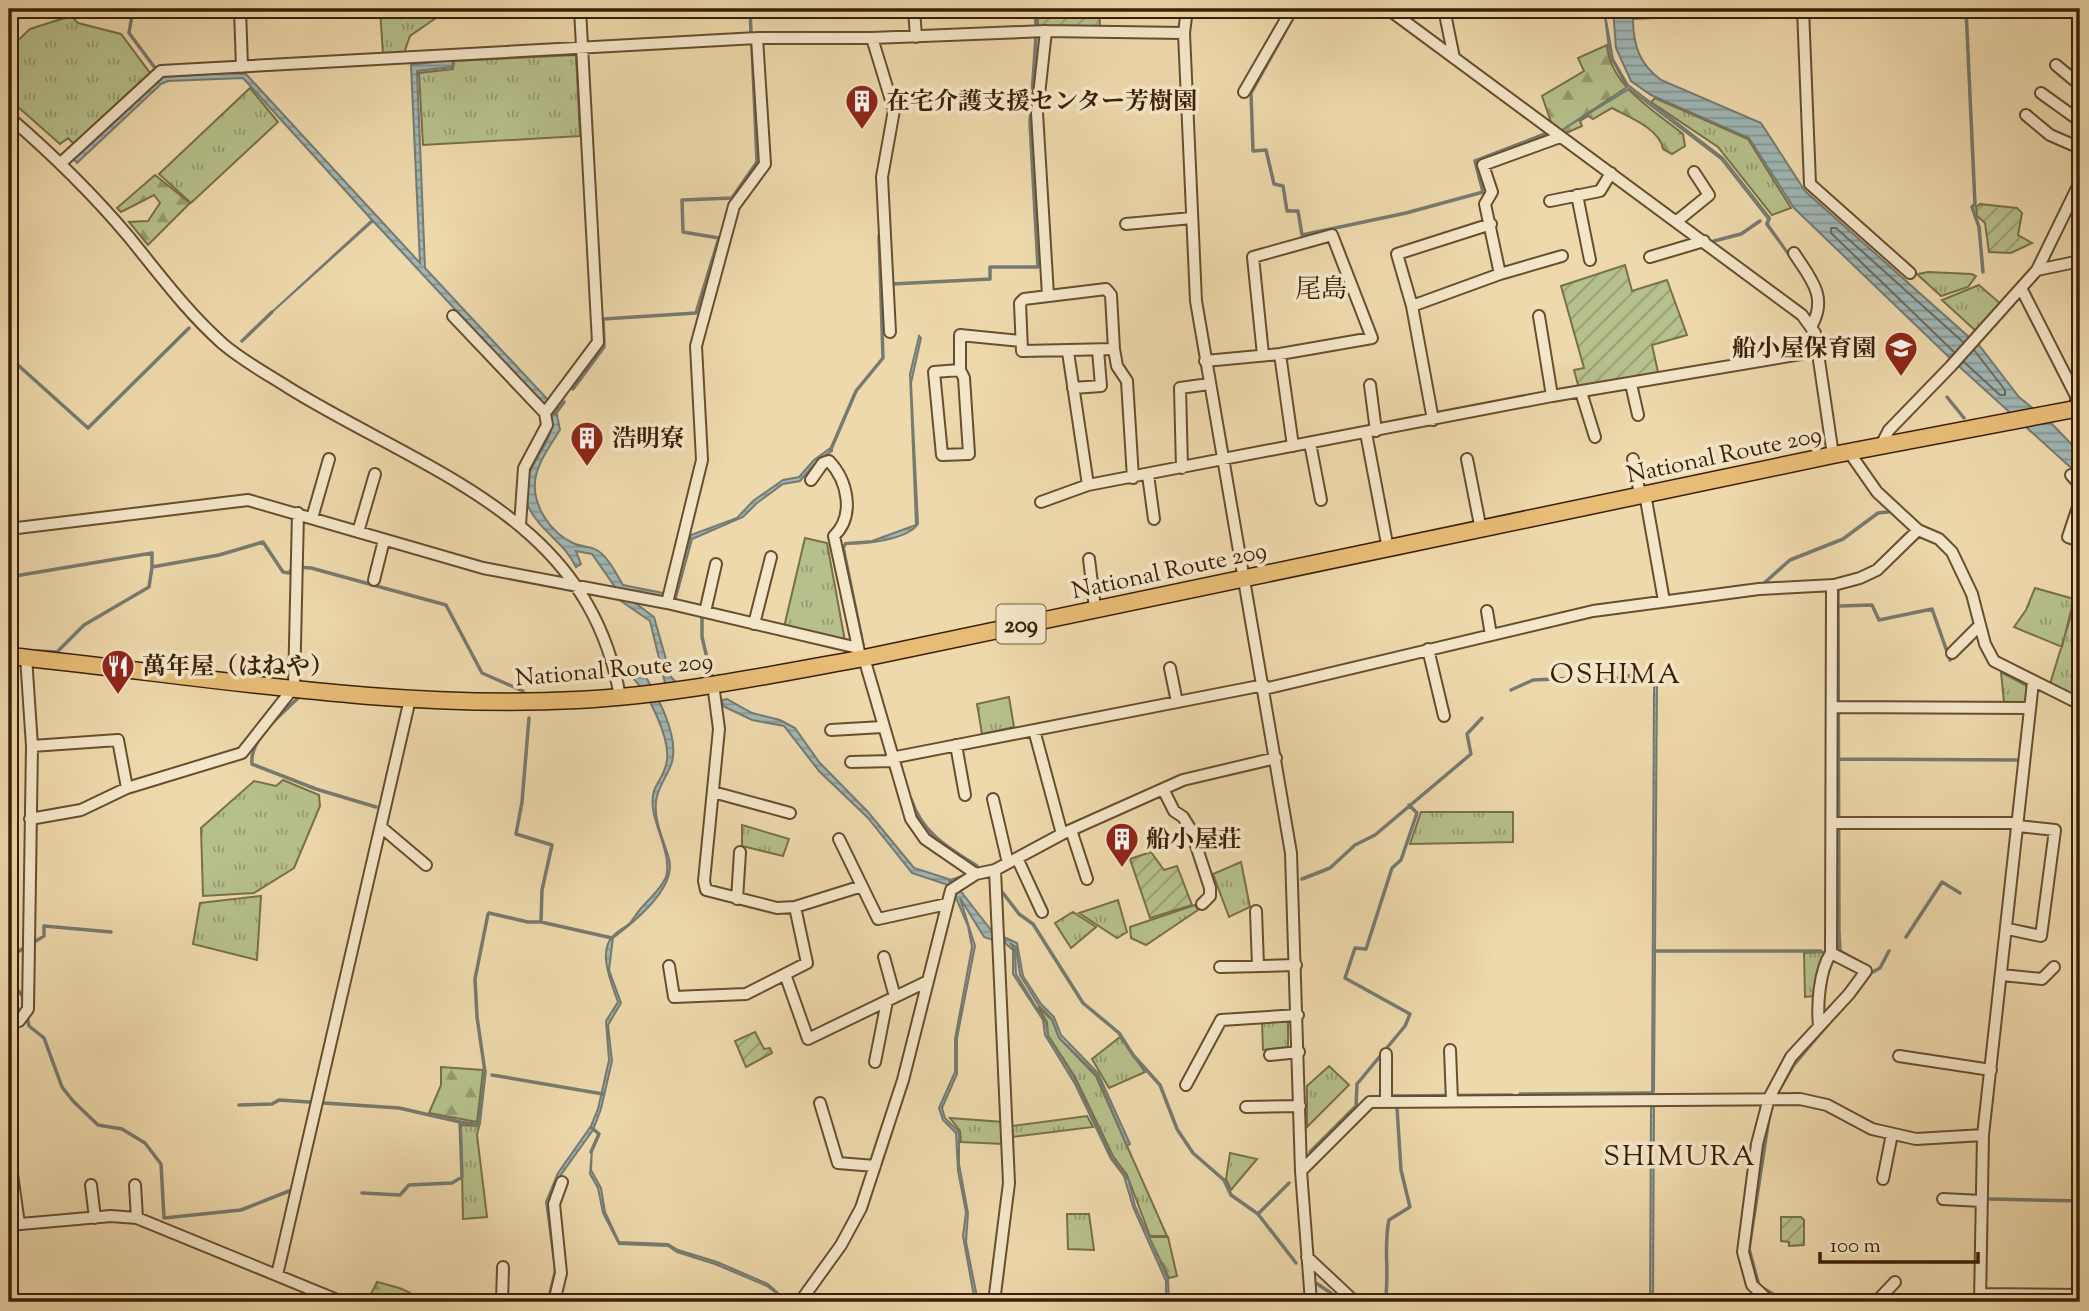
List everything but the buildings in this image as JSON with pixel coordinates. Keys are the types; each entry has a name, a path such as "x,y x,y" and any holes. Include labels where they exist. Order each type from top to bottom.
{"highway":[{"name":"National Route 209","path":"9,656 410,699 512,702 620,697 713,684 861,655 1481,530 1841,453 2078,408"}],"street":[{"path":"240,9 242,67"},
{"path":"545,413 598,342 580,9"},
{"path":"914,9 916,37"},
{"path":"1187,9 1184,33 1196,301 1246,577 1291,853 1301,1171 1311,1302"},
{"path":"1244,92 1292,9"},
{"path":"1388,9 1704,241 1812,325 1841,453 1918,530 1939,539 1952,552 1972,594 1985,644 1994,661 2080,704"},
{"path":"1444,9 1454,58"},
{"path":"1803,9 1810,184 1910,272"},
{"path":"62,162 161,71 757,38 916,37 1046,31 1184,33"},
{"path":"1046,31 1037,113 1048,295"},
{"path":"667,603 702,460 696,346 734,206 765,164 757,38"},
{"path":"872,38 894,110 882,177 890,332"},
{"path":"2056,65 2080,85"},
{"path":"2041,93 2080,121"},
{"path":"2026,116 2050,135 2080,148"},
{"path":"9,117 62,162 127,235 190,313 225,345 313,403 472,491 541,541 580,588 615,667 620,697"},
{"path":"1500,274 1485,204 1492,192 1483,165 1560,137"},
{"path":"1677,221 1709,195 1694,172"},
{"path":"1550,201 1600,191 1611,173"},
{"path":"1881,445 1889,429 2037,270 2080,181"},
{"path":"1577,195 1590,260"},
{"path":"1126,224 1192,218"},
{"path":"1433,420 1412,306 1396,254 1491,224"},
{"path":"1205,361 1280,354 1373,338 1332,235 1253,257 1263,355"},
{"path":"1650,257 1704,241"},
{"path":"1794,253 1820,297 1818,314 1812,325"},
{"path":"1412,306 1500,274 1562,256"},
{"path":"2037,270 2080,261"},
{"path":"2021,288 2076,396 2078,408"},
{"path":"1114,349 1022,351 1020,303 1024,299 1048,295 1106,289 1111,295 1117,366 1127,381 1133,478"},
{"path":"453,316 545,413 547,425 524,468 520,525"},
{"path":"1539,316 1552,396"},
{"path":"960,370 934,372 942,455 970,454 964,378 960,370 960,335 1021,341"},
{"path":"1073,388 1101,386 1098,350"},
{"path":"1041,502 1088,485 1552,396 1819,351"},
{"path":"1068,352 1088,485"},
{"path":"1280,354 1293,446"},
{"path":"1182,468 1180,388 1209,384"},
{"path":"1631,384 1638,415"},
{"path":"1370,385 1371,432 1388,549"},
{"path":"1581,392 1595,437"},
{"path":"1310,443 1321,500"},
{"path":"312,518 329,459"},
{"path":"1467,459 1481,530"},
{"path":"1633,459 1643,494 1664,601"},
{"path":"811,480 823,463 829,461 844,485 845,520 834,536 861,655 911,819 925,839 976,874"},
{"path":"358,532 375,474"},
{"path":"1148,475 1154,519"},
{"path":"2071,475 2080,485"},
{"path":"9,529 248,500 483,568 667,603 754,624 861,655"},
{"path":"2080,501 2068,537 2080,541"},
{"path":"30,819 81,810 127,788 242,754 294,687 298,513"},
{"path":"851,762 891,760 956,745 1264,687 1593,611 1759,589 1832,585 1860,578 1877,570 1918,530"},
{"path":"374,580 384,540"},
{"path":"754,624 771,557"},
{"path":"1089,559 1095,608"},
{"path":"705,612 716,564"},
{"path":"1819,1026 1818,1005 1826,960 1831,953 1832,585"},
{"path":"1487,611 1491,635"},
{"path":"1952,653 1980,625"},
{"path":"1428,649 1444,716"},
{"path":"9,1023 19,1021 28,1009 32,747 26,657"},
{"path":"1170,668 1177,702"},
{"path":"2033,682 2008,929 1983,1135 1980,1298 2080,1296"},
{"path":"713,684 719,729 704,881 706,890 777,908 795,907 862,886"},
{"path":"277,1275 410,699"},
{"path":"1832,707 2030,708"},
{"path":"831,730 882,727"},
{"path":"1034,730 1066,832 1087,879"},
{"path":"32,747 118,740 127,788"},
{"path":"956,745 965,795"},
{"path":"800,1302 841,1245 861,1208 903,1080 951,890 976,874 996,870 1066,832 1183,780 1276,758"},
{"path":"1163,789 1174,811 1183,817 1191,830 1210,888 1210,896 1202,904"},
{"path":"713,792 790,813"},
{"path":"993,799 1012,860 1042,912"},
{"path":"1832,823 2018,824 2055,830 2040,936 2008,929"},
{"path":"381,827 426,865"},
{"path":"838,839 878,919 947,904"},
{"path":"737,899 740,852"},
{"path":"994,1302 1009,1183 996,870"},
{"path":"669,966 674,997 746,994 807,963 795,907"},
{"path":"1256,911 1258,966"},
{"path":"1770,1302 1752,1285 1742,1252 1757,1144 1769,1098 1791,1057 1866,971 1831,953"},
{"path":"875,1062 891,999 884,957"},
{"path":"1220,967 1296,965"},
{"path":"2002,975 2042,979 2054,967"},
{"path":"785,974 808,1039 928,981"},
{"path":"1186,1085 1221,1020 1298,1015"},
{"path":"1450,1050 1452,1101"},
{"path":"1270,1055 1299,1052"},
{"path":"1386,1054 1386,1102"},
{"path":"1899,1056 1991,1070"},
{"path":"1301,1171 1370,1102 1800,1098 1827,1104 1862,1125 1916,1139 1983,1135"},
{"path":"820,1103 838,1163 875,1166"},
{"path":"1246,1108 1300,1105"},
{"path":"1883,1179 1892,1134"},
{"path":"9,1153 14,1225 95,1217 136,1218 342,1302"},
{"path":"554,1302 561,1273 554,1204 562,1182"},
{"path":"91,1185 95,1217"},
{"path":"135,1185 136,1218"},
{"path":"1943,1199 1982,1200"},
{"path":"1307,1257 1353,1300"},
{"path":"502,1302 503,1267"},
{"path":"1854,1302 1878,1300 1895,1282"}],"green space":[{"path":"380,9 426,9 436,18 410,36 404,53 383,54"},
{"path":"1037,9 1099,9 1100,27 1038,26"},
{"path":"71,16 78,23 121,34 150,73 74,144 68,138 60,144 9,99 9,49 30,29"},
{"path":"1607,45 1610,60 1625,85 1647,107 1683,134 1685,146 1672,154 1663,149 1661,142 1650,130 1612,108 1593,119 1588,116 1580,121 1582,126 1564,134 1551,122 1542,96 1584,71 1578,58"},
{"path":"576,55 580,136 423,145 419,73 453,69 454,61"},
{"path":"250,88 278,122 191,203 159,174"},
{"path":"1655,98 1748,139 1791,208 1772,215 1718,147 1651,102"},
{"path":"155,175 190,203 148,245 129,222 148,221 160,203 154,195 121,212 117,208"},
{"path":"1980,204 2017,208 2022,213 2018,235 2032,243 2011,253 1989,252 1985,223 1977,216 1976,207"},
{"path":"1625,265 1632,291 1667,280 1687,335 1652,345 1658,372 1579,388 1574,370 1584,368 1561,286"},
{"path":"1928,272 1976,276 1968,287 1941,296 1917,274"},
{"path":"1979,285 2002,305 1977,332 1942,300"},
{"path":"805,538 827,543 845,641 784,627"},
{"path":"2035,588 2074,599 2062,647 2014,627 2026,610"},
{"path":"2076,599 2080,600 2080,698 2050,684"},
{"path":"2001,672 2027,686 2024,703 2004,702"},
{"path":"1009,697 1014,727 982,734 977,704"},
{"path":"283,780 319,795 320,806 294,868 254,893 203,896 201,828 254,781 276,786"},
{"path":"1421,812 1513,812 1513,842 1410,844"},
{"path":"742,825 789,839 783,856 742,846"},
{"path":"1151,852 1164,870 1177,866 1192,905 1150,918 1130,859"},
{"path":"1241,862 1250,907 1229,917 1213,874"},
{"path":"261,896 257,960 193,944 200,903"},
{"path":"1118,900 1127,932 1117,938 1079,913"},
{"path":"1195,905 1198,910 1146,945 1131,938 1130,927"},
{"path":"1073,912 1096,927 1071,948 1055,923"},
{"path":"1824,952 1815,996 1805,997 1804,953"},
{"path":"1038,1007 1052,1020 1059,1038 1096,1076 1167,1236 1150,1236 1127,1175 1113,1156 1075,1077 1048,1035 1047,1022"},
{"path":"1288,1019 1288,1047 1263,1050 1262,1021"},
{"path":"755,1032 764,1049 770,1048 772,1053 746,1067 735,1041"},
{"path":"1120,1037 1145,1072 1109,1088 1092,1059"},
{"path":"1329,1066 1349,1085 1307,1127 1307,1086"},
{"path":"441,1067 483,1070 477,1122 429,1113 441,1085"},
{"path":"1087,1116 1093,1127 1012,1137 1012,1126"},
{"path":"950,1118 1003,1122 1003,1144 961,1142 960,1131"},
{"path":"461,1125 479,1126 477,1135 487,1217 463,1219"},
{"path":"1230,1153 1257,1159 1231,1190 1226,1179"},
{"path":"1067,1214 1089,1214 1094,1250 1068,1249"},
{"path":"1781,1217 1801,1217 1804,1220 1804,1245 1789,1246 1789,1242 1781,1241"},
{"path":"1149,1237 1168,1237 1177,1276 1169,1278"},
{"path":"377,1282 406,1291 419,1302 367,1302"}],"water":[{"path":"1604,9 1613,59 1628,85 1723,158 1770,218 1768,224 1814,290 1766,224 1768,219 1721,159 1629,89 1562,130 1627,87 1610,56"},
{"path":"1613,9 1861,9 1633,19 1633,28 1642,60 1661,80 1761,123 1805,191 1969,337 1972,336 2019,397 2051,423 2080,453 2080,476 1952,360 1794,208 1749,138 1651,95 1631,81 1616,48"},
{"path":"453,61 452,67 417,71 425,268 549,401 544,405 373,221 272,312 372,220 243,78 168,81 161,84 77,163 74,159 162,77 240,72 246,74 420,263 411,65"},
{"path":"919,336 921,338 911,383 918,524 905,534 874,542 846,544 844,548 864,646 842,549 845,543 872,541 916,525 910,374"},
{"path":"556,410 560,430 541,462 535,483 535,494 545,518 564,538 602,554 623,585 673,595 691,535 737,518 753,501 783,480 799,477 814,460 832,447 832,451 818,460 800,481 783,484 743,517 692,539 676,598 630,599 654,617 671,677 677,683 665,683 650,621 618,599 617,590 592,554 576,551 581,564 576,567 566,551 529,508 525,495 526,482 548,438 551,416"},
{"path":"632,670 643,672 670,728 672,762 658,791 656,809 670,870 652,904 613,938 609,970 621,1003 608,1025 612,1061 601,1109 593,1130 560,1176 549,1202 558,1266 550,1302 547,1302 555,1270 546,1202 558,1173 591,1126 598,1109 609,1060 606,1021 618,1002 607,968 608,943 617,932 630,923 666,877 667,861 652,801 654,790 666,765 666,743 650,703 629,675"},
{"path":"1654,686 1657,686 1652,1095"},
{"path":"727,699 752,713 780,720 795,728 819,762 868,812 914,868 952,880 994,934 993,940 984,937 960,898 975,946 957,1038 957,1074 942,1108 945,1118 959,1132 959,1164 968,1213 966,1242 978,1302 975,1302 963,1236 966,1212 958,1171 956,1133 943,1120 939,1108 955,1072 955,1039 972,947 968,926 951,886 912,873 868,818 819,771 784,726 752,720 723,706 722,700"},
{"path":"1006,938 1017,943 1023,976 1041,1004 1054,1017 1061,1035 1098,1073 1130,1144 1127,1146 1097,1075 1059,1038 1052,1019 1039,1006 1020,975 1016,947 1010,943 1015,950 1016,974 1046,1023 1048,1036 1073,1076 1112,1157 1129,1181 1135,1206 1168,1279 1169,1302 1166,1302 1166,1281 1133,1207 1124,1176 1111,1159 1075,1084 1045,1035 1043,1020 1013,974 1013,950 1005,943"},
{"path":"1651,1106 1654,1106 1653,1302 1650,1302"},
{"path":"592,1148 591,1170 601,1188 605,1212 619,1242 668,1244 768,1284 788,1302 767,1286 715,1264 677,1252 668,1246 619,1244 603,1213 598,1188 590,1174"}],"waterway":[{"path":"133,9 129,33 155,68"},
{"path":"750,9 751,33"},
{"path":"1035,9 1036,26"},
{"path":"1966,9 1975,204 1972,207 1979,227 1983,272"},
{"path":"1295,14 1251,93 1253,151 1266,150 1274,184 1283,186 1287,211 1298,211 1302,235 1406,213 1483,192 1475,161 1545,134"},
{"path":"892,284 990,279 990,267 1038,267 1030,123 1036,37"},
{"path":"573,389 604,347 603,319 696,313 719,238 683,232 682,200 732,198 757,162 752,46"},
{"path":"1714,241 1741,234 1760,221"},
{"path":"831,449 856,391 883,358 879,236"},
{"path":"242,341 272,312"},
{"path":"9,357 88,428 189,328"},
{"path":"2073,375 2080,376"},
{"path":"1947,397 1964,418"},
{"path":"555,414 564,402"},
{"path":"1762,585 1790,560 1843,539 1878,513 1888,512"},
{"path":"9,577 152,553 152,567 219,555 263,542 283,572 289,573 293,567 311,568 446,605 482,673 523,691"},
{"path":"36,651 57,652 84,625 149,587 152,567"},
{"path":"1838,591 1840,951 1863,964"},
{"path":"1839,606 1872,605 1879,620 1932,609 1950,660 1956,655"},
{"path":"702,613 702,637 711,675 714,677"},
{"path":"1962,650 1971,642"},
{"path":"1511,690 1533,680 1600,677 1604,681 1653,671"},
{"path":"299,697 261,736 252,755 252,764 316,789 376,807"},
{"path":"489,913 528,922 541,922 542,890 552,845 516,834 522,802 529,718"},
{"path":"1302,879 1330,868 1355,845 1375,835 1471,754 1467,734 1482,718"},
{"path":"1839,759 2018,760"},
{"path":"911,799 929,831 946,846 977,866"},
{"path":"1310,1152 1356,1106 1357,1084 1405,1026 1410,1014 1345,978 1355,948 1366,949 1392,868 1401,860 1417,813 1409,805"},
{"path":"950,881 964,876"},
{"path":"1906,937 1942,882 1960,893"},
{"path":"1003,893 1019,914 1033,924 1083,1003 1119,1033 1133,1055 1160,1085 1177,1129 1193,1153 1224,1180 1231,1195 1258,1214 1296,1263"},
{"path":"362,1193 400,1195 409,1185 452,1183 462,1177 460,1122 479,1125 485,1072 475,979 488,914"},
{"path":"541,922 612,938"},
{"path":"9,957 44,936 44,926 111,932"},
{"path":"1655,951 1821,951"},
{"path":"1775,1097 1793,1066 1871,973 1880,968 1889,951"},
{"path":"9,981 22,995 24,1002"},
{"path":"27,1016 29,1026 44,1038 62,1087 73,1101 98,1125 122,1129 145,1143 161,1164 164,1218 241,1210 289,1191"},
{"path":"492,1075 603,1094"},
{"path":"1520,1094 1652,1093"},
{"path":"1391,1096 1512,1095"},
{"path":"239,1105 272,1104 279,1100 399,1108 460,1122"},
{"path":"1385,1302 1389,1220 1410,1207 1401,1170 1397,1108"},
{"path":"1769,1118 1749,1249 1759,1286 1773,1294 1776,1302"},
{"path":"591,1152 599,1134 592,1128"},
{"path":"1258,1214 1289,1183"},
{"path":"1990,1199 2080,1201"},
{"path":"1316,1283 1344,1302"}],"place":[{"name":"在宅介護支援センター芳樹園","path":"862,131"},
{"name":"船小屋保育園","path":"1901,378"},
{"name":"浩明寮","path":"587,468"},
{"name":"萬年屋（はねや）","path":"118,696"},
{"name":"船小屋荘","path":"1122,869"}],"district":[{"name":"尾島","path":"1321,288"},
{"name":"OSHIMA","path":"1616,673"},
{"name":"SHIMURA","path":"1680,1155"}]}
